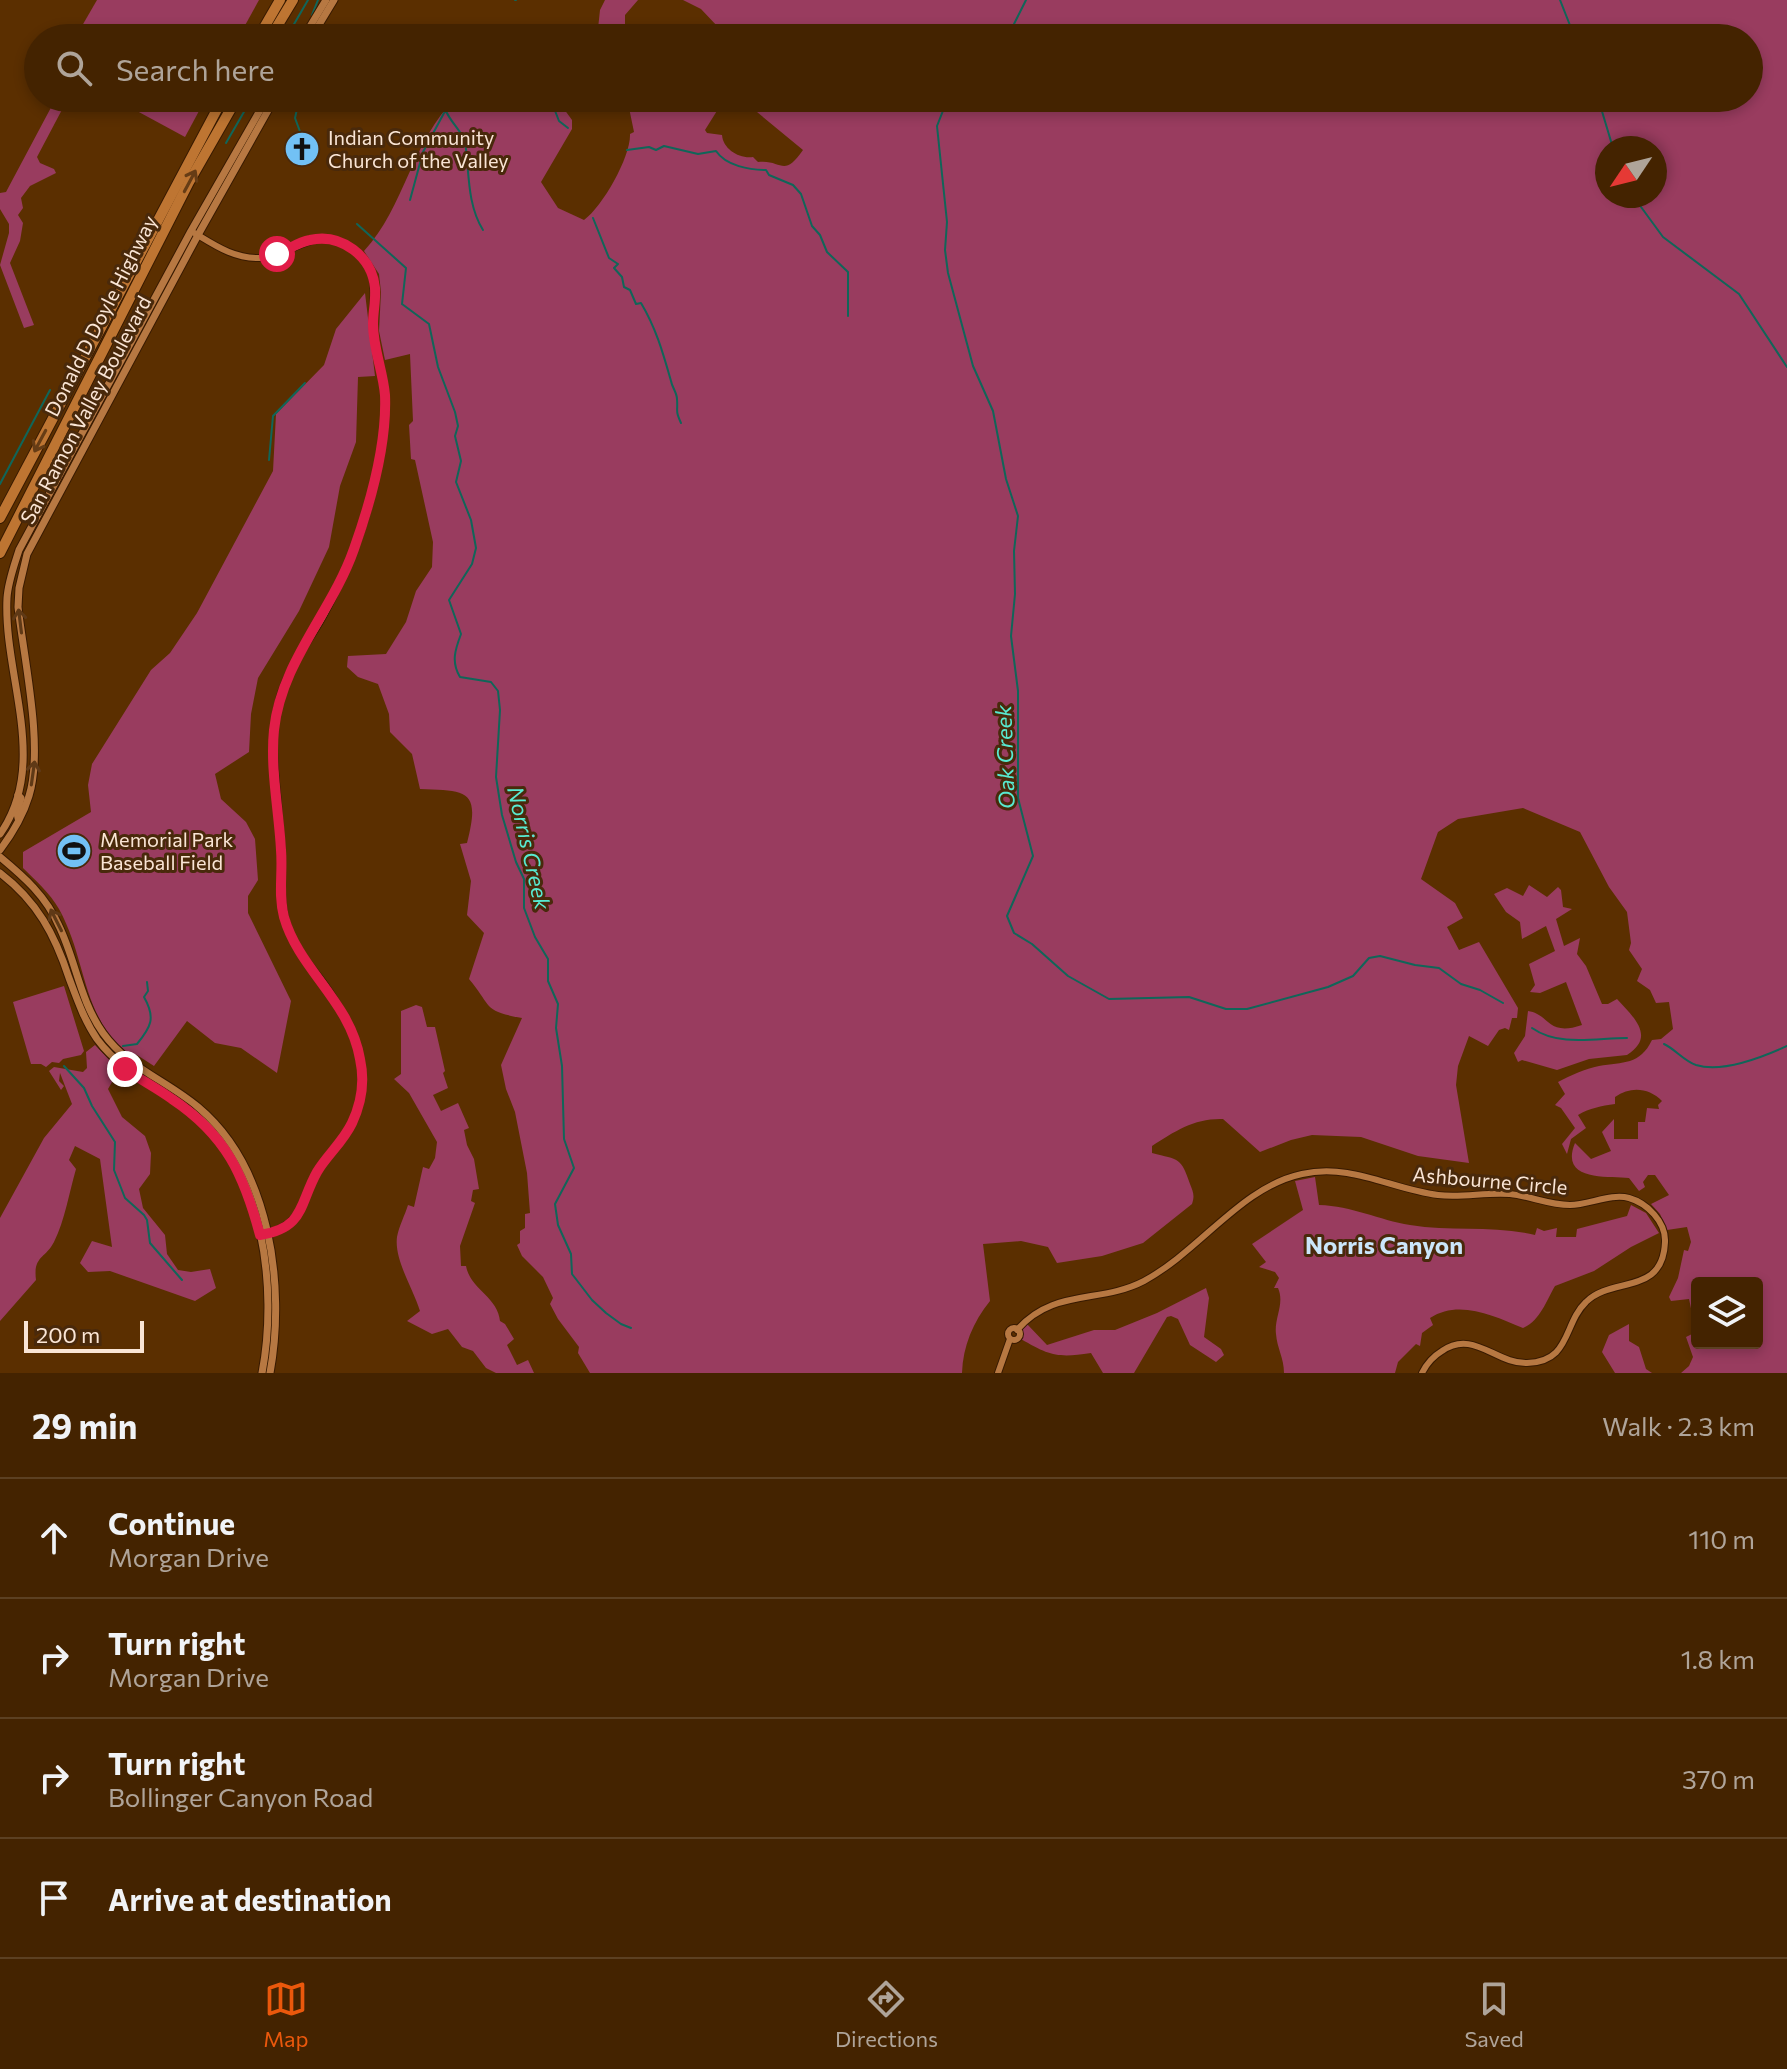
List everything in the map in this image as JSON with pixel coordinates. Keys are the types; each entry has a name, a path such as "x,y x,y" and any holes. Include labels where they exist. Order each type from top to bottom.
{"highway":[{"path":"266,24 280,0"},
{"path":"279,24 293,0"},
{"name":"Donald D Doyle Highway","path":"0,518 216,112"},
{"name":"Donald D Doyle Highway","path":"0,553 189,182 229,112"}],"main road":[{"path":"311,24 326,0"},
{"path":"319,24 334,0"},
{"name":"San Ramon Valley Boulevard","path":"0,834 18,795 24,754 8,621 7,600 13,569 33,521 259,112"},
{"name":"San Ramon Valley Boulevard","path":"0,850 29,798 35,759 18,607 27,554 194,233 267,112"},
{"path":"18,795 21,798 17,813 19,820"},
{"path":"0,857 35,888 49,906 60,926 88,1007 115,1049 143,1072 198,1107 230,1139 247,1167 259,1197 275,1309 270,1373"},
{"path":"0,873 29,898 45,921 84,1018 108,1052 132,1074 196,1116 231,1156 264,1235 267,1310 262,1373"}],"street":[{"path":"194,233 232,254 249,257 277,254 313,239 342,242 356,251 370,270 374,282 374,336 385,393 381,446 354,550 321,618 286,678 274,734 282,854 280,888 284,917 297,945 350,1024 362,1070 362,1096 352,1122 319,1169 296,1217 280,1229 264,1235"},
{"name":"Ashbourne Circle","path":"998,1373 1010,1339 1018,1338 1017,1330 1037,1311 1056,1302 1116,1291 1139,1283 1180,1258 1258,1192 1279,1180 1320,1170 1349,1171 1394,1186 1438,1195 1506,1194 1570,1205 1627,1198 1646,1207 1657,1219 1665,1241 1662,1258 1654,1272 1641,1282 1603,1290 1587,1301 1562,1346 1550,1357 1520,1363 1478,1345 1458,1344 1432,1357 1422,1373"}],"shaded area":[{"path":"97,0 259,0 246,24 83,24"},
{"path":"605,0 638,0 625,15 625,24 598,24"},
{"path":"683,0 1787,0 1787,1373 1681,1373 1693,1357 1686,1337 1691,1334 1691,1349 1763,1349 1763,1277 1691,1277 1691,1308 1689,1299 1671,1301 1669,1297 1678,1278 1684,1250 1688,1251 1691,1242 1687,1227 1667,1230 1660,1214 1651,1204 1669,1195 1655,1175 1648,1175 1643,1182 1645,1187 1639,1191 1629,1178 1588,1174 1574,1165 1572,1156 1575,1143 1591,1159 1611,1151 1602,1132 1614,1119 1614,1139 1638,1139 1638,1122 1645,1122 1647,1108 1659,1109 1662,1101 1640,1090 1621,1093 1615,1097 1615,1104 1578,1115 1586,1128 1571,1139 1567,1154 1562,1144 1575,1128 1561,1108 1555,1105 1565,1094 1558,1082 1589,1069 1636,1058 1652,1040 1661,1039 1673,1029 1669,1002 1656,1003 1650,990 1637,981 1642,969 1629,950 1627,912 1609,887 1580,832 1523,808 1458,819 1438,832 1421,879 1455,903 1463,918 1447,927 1459,950 1479,942 1518,1008 1517,1018 1512,1018 1509,1030 1499,1030 1488,1046 1469,1036 1458,1066 1456,1085 1469,1163 1418,1156 1361,1137 1312,1135 1260,1152 1223,1119 1194,1123 1152,1146 1152,1153 1181,1164 1192,1189 1192,1204 1143,1243 1102,1256 1057,1263 1048,1247 1021,1241 983,1244 990,1301 970,1335 962,1373 590,1373 578,1353 579,1347 550,1304 553,1298 543,1277 522,1256 517,1245 520,1243 520,1231 525,1228 525,1214 530,1213 527,1173 515,1112 501,1065 522,1018 494,1010 469,979 484,933 467,915 471,881 460,844 467,843 471,803 459,793 420,789 412,754 390,732 389,714 378,684 358,677 347,667 348,656 386,654 406,622 416,591 432,567 433,542 415,460 411,459 410,354 385,360 379,331 379,274 364,251 378,234 418,153 441,115 444,112 566,112 572,120 572,129 541,182 558,208 584,220 599,204 626,155 630,134 634,132 630,112 716,112 705,130 707,133 722,135 725,145 737,155 786,166 803,150 757,112 1763,112 1763,24 715,24 701,9"},
{"path":"49,112 61,112 37,157 40,163 56,173 30,186 21,198 23,208 18,215 23,223 20,241 10,263 34,325 24,328 0,265 9,233 9,224 0,209 0,193 6,192"},
{"path":"139,112 198,112 185,137"},
{"path":"365,293 375,376 358,377 356,442 340,486 329,547 299,611 258,678 251,714 249,752 215,774 221,799 246,822 255,839 258,880 248,896 248,913 291,1001 277,1073 241,1048 215,1043 187,1021 154,1066 137,1055 125,1053 110,1036 92,1002 68,928 51,898 23,868 23,852 91,812 88,785 92,764 151,670 170,653 197,613 273,471 276,414 324,365 336,329"},
{"path":"1529,885 1547,897 1558,887 1563,907 1572,909 1556,919 1564,946 1580,938 1577,954 1586,966 1602,1004 1617,999 1639,1026 1640,1041 1627,1055 1589,1059 1557,1070 1522,1060 1518,1062 1514,1053 1525,1036 1528,1011 1555,1027 1582,1025 1566,982 1540,993 1530,992 1535,985 1529,964 1555,951 1546,926 1522,939 1520,922 1506,912 1494,894 1507,888 1523,896"},
{"path":"64,986 84,1051 81,1055 59,1063 52,1062 46,1067 31,1064 13,1002"},
{"path":"416,1005 422,1007 427,1027 435,1027 445,1071 448,1088 433,1095 441,1111 458,1103 469,1128 464,1130 474,1159 479,1189 473,1190 471,1201 475,1203 460,1246 461,1266 466,1266 514,1339 507,1345 517,1365 528,1360 534,1373 496,1373 486,1368 473,1351 462,1347 448,1329 432,1334 407,1321 420,1311 401,1264 397,1237 408,1205 414,1207 423,1167 429,1169 435,1158 437,1142 409,1093 394,1079 401,1074 401,1011"},
{"path":"95,1045 119,1070 108,1089 122,1117 145,1136 151,1153 150,1174 139,1189 143,1208 165,1235 167,1254 178,1270 191,1272 210,1269 216,1288 195,1301 110,1271 88,1272 80,1263 92,1241 112,1247 100,1159 75,1146 69,1160 76,1169 58,1234 36,1266 36,1280 0,1321 0,1218 44,1138 72,1104 60,1073 59,1081 64,1086 61,1090 49,1071 54,1067 83,1072 87,1068 86,1052"},
{"path":"1315,1177 1319,1205 1410,1225 1504,1230 1535,1235 1537,1228 1544,1231 1557,1228 1556,1237 1576,1237 1577,1229 1627,1216 1631,1205 1646,1213 1659,1233 1594,1271 1555,1286 1538,1316 1523,1328 1476,1311 1441,1312 1430,1318 1433,1325 1422,1333 1420,1346 1416,1344 1398,1362 1395,1373 1284,1373 1276,1334 1280,1294 1278,1288 1274,1288 1279,1278 1275,1272 1259,1267 1266,1262 1252,1244 1303,1210 1295,1181"},
{"path":"1206,1288 1209,1298 1204,1337 1221,1349 1224,1355 1216,1362 1190,1345 1178,1319 1171,1316 1167,1317 1134,1373 1103,1373 1091,1353 1054,1354 1021,1339 1022,1329 1027,1324 1047,1345 1094,1330 1115,1330"},
{"path":"1629,1324 1629,1341 1639,1347 1646,1369 1652,1373 1615,1373 1602,1352 1609,1335"}],"waterway":[{"path":"294,24 308,0"},
{"name":"Norris Creek","path":"312,15 318,0"},
{"name":"Oak Creek","path":"1014,24 1026,0"},
{"path":"1560,0 1569,24"},
{"path":"226,143 244,112"},
{"name":"Norris Creek","path":"296,112 295,118 302,137 300,164"},
{"path":"410,200 423,152 445,112"},
{"path":"447,112 465,143 472,201 483,230"},
{"path":"556,112 559,121 568,128"},
{"name":"Oak Creek","path":"942,112 937,126 947,222 945,250 948,273 973,366 993,411 1006,479 1018,516 1011,636 1018,691 1018,798 1033,856 1007,916 1014,933 1032,944 1068,976 1109,999 1189,997 1226,1009 1247,1009 1328,987 1353,976 1369,958 1380,956 1439,968 1461,984 1503,1003"},
{"path":"1602,112 1609,136"},
{"path":"627,150 649,147 656,150 664,146 698,154 716,151 732,164 766,170 769,175 793,185 801,194 812,226 820,235 827,252 848,272 848,316"},
{"path":"1642,208 1663,237 1739,294 1787,367"},
{"path":"593,218 609,258 618,264 614,268 622,277 624,287 630,290 636,304 641,303 655,331 676,394 681,423"},
{"name":"Norris Creek","path":"357,224 406,268 402,304 429,324 438,367 455,412 458,426 455,436 461,461 456,482 471,520 476,548 472,564 449,600 461,634 455,661 460,677 491,682 498,691 500,710 496,777 502,815 524,879 524,908 548,959 548,981 558,1004 556,1028 562,1066 564,1139 574,1168 555,1204 558,1225 571,1254 572,1274 606,1313 631,1328"},
{"path":"269,460 273,416 305,383"},
{"path":"0,484 50,390"},
{"path":"123,1046 137,1044 149,1027 151,1017 144,997 148,991 147,982"},
{"name":"Oak Creek","path":"1532,1028 1566,1040 1627,1038"},
{"name":"Oak Creek","path":"1664,1044 1692,1063 1706,1067 1742,1063 1787,1046"},
{"path":"64,1066 84,1088 115,1142 114,1170 125,1198 144,1215 150,1243 182,1280"}],"place":[{"name":"Indian Community Church of the Valley","path":"302,149"},
{"name":"Memorial Park Baseball Field","path":"74,851"}],"district":[{"name":"Norris Canyon","path":"1384,1246"}],"route":[{"path":"125,1069 171,1097 219,1139 240,1171 260,1235 288,1225 296,1217 319,1169 352,1122 362,1096 362,1070 350,1024 297,945 284,917 280,888 282,854 274,734 286,678 321,618 354,550 381,446 385,393 374,336 375,289 366,262 342,242 313,239 277,254"}]}
